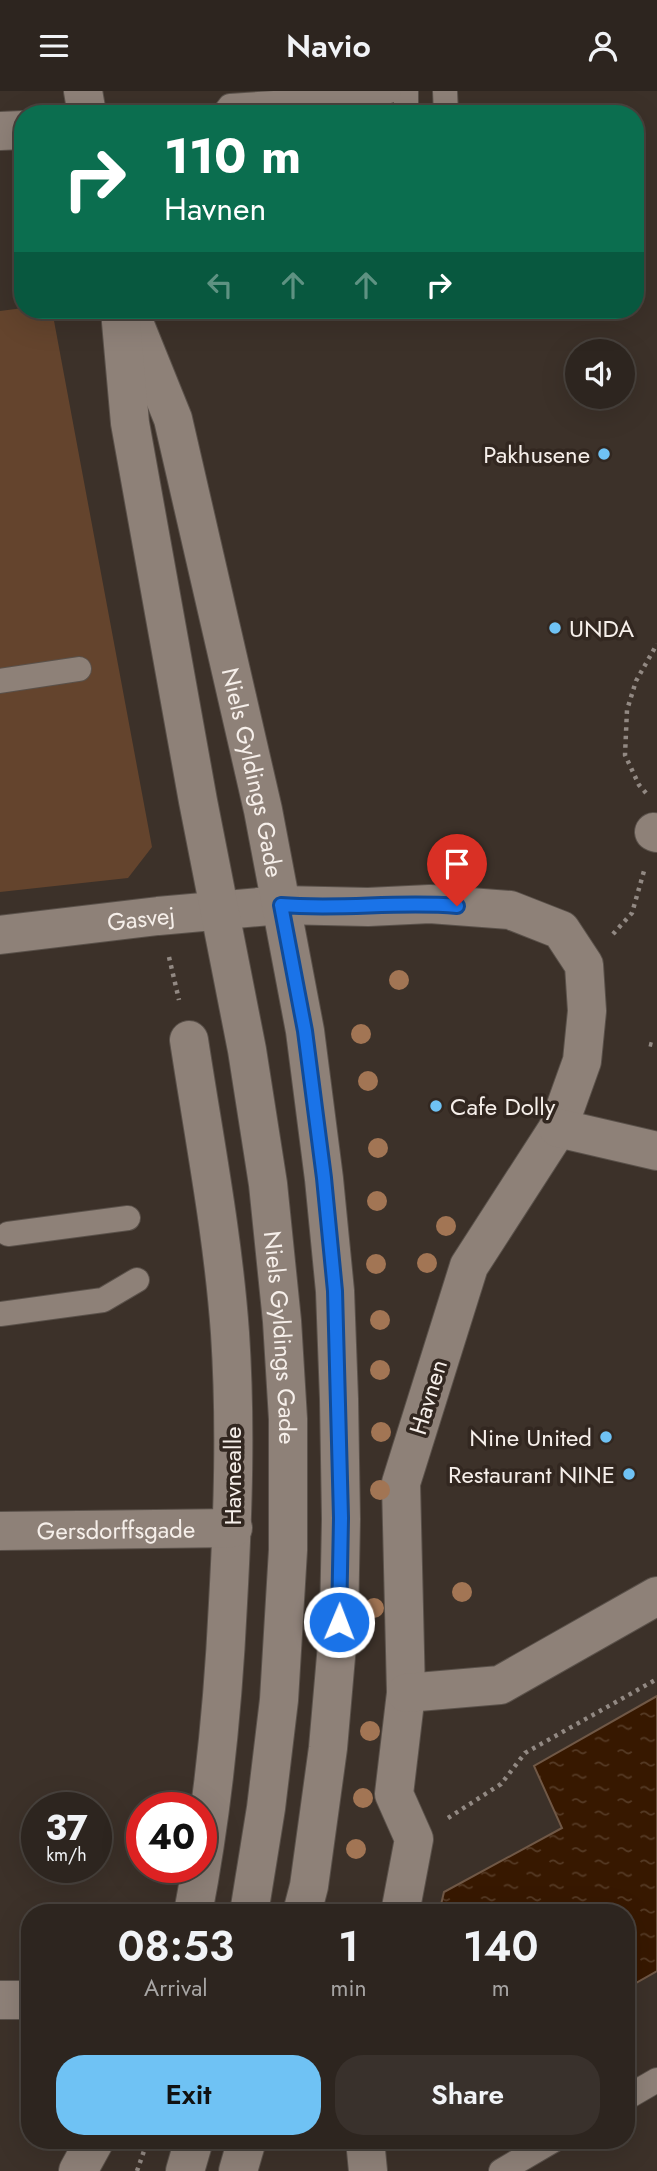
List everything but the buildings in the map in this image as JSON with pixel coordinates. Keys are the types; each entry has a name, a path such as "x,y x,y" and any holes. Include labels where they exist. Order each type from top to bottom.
{"street":[{"name":"Niels Gyldings Gade","path":"121,319 130,423 247,1050 268,1184 282,1321 288,1419 288,1550 279,1700 250,1904"},
{"name":"Niels Gyldings Gade","path":"134,319 173,419 264,814 305,1031 324,1178 335,1291 339,1399 339,1622 328,1748 304,1904"},
{"name":"Havnen","path":"281,905 357,907 430,904 510,910 561,930 584,965 587,1011 582,1061 558,1128 469,1266 401,1483 406,1693 394,1794 415,1839"},
{"name":"Gasvej","path":"0,935 281,905"},
{"name":"Havnealle","path":"189,1040 212,1269 230,1333 234,1465 223,1695 206,1844 195,1904"},
{"path":"558,1128 657,1151"},
{"name":"Gersdorffsgade","path":"0,1531 233,1528"},
{"path":"406,1693 500,1685 657,1596"},
{"path":"402,1904 415,1839"},
{"path":"0,2000 21,2000"},
{"path":"78,2171 90,2149"},
{"path":"184,2171 191,2149"},
{"path":"238,2171 244,2149"},
{"path":"366,2149 368,2171"}],"lane":[{"path":"245,105 362,97 389,91"},
{"path":"0,681 79,669"},
{"path":"8,1234 128,1218"},
{"path":"0,1314 103,1300 137,1280"},
{"path":"635,2093 657,2080"},
{"path":"501,2171 539,2149"}],"path":[{"path":"648,794 639,785 625,755 627,710 636,681 657,644"},
{"path":"584,965 632,913 656,833"},
{"path":"159,916 189,1040"},
{"path":"649,1044 657,1046"},
{"path":"415,1839 501,1784 525,1753 657,1679"},
{"path":"137,2171 145,2149"}],"shaded area":[{"path":"14,309 14,319 54,319 152,847 128,878 0,892 0,311"}],"water":[{"path":"657,1696 657,1971 635,1983 635,1904 441,1904 444,1892 562,1828 534,1766"}],"place":[{"name":"Pakhusene","path":"604,454"},
{"name":"UNDA","path":"555,628"},
{"name":"Cafe Dolly","path":"436,1106"},
{"name":"Nine United","path":"606,1437"},
{"name":"Restaurant NINE","path":"629,1474"}],"route":[{"path":"339,1622 341,1518 335,1291 305,1031 281,905 457,906"}]}
